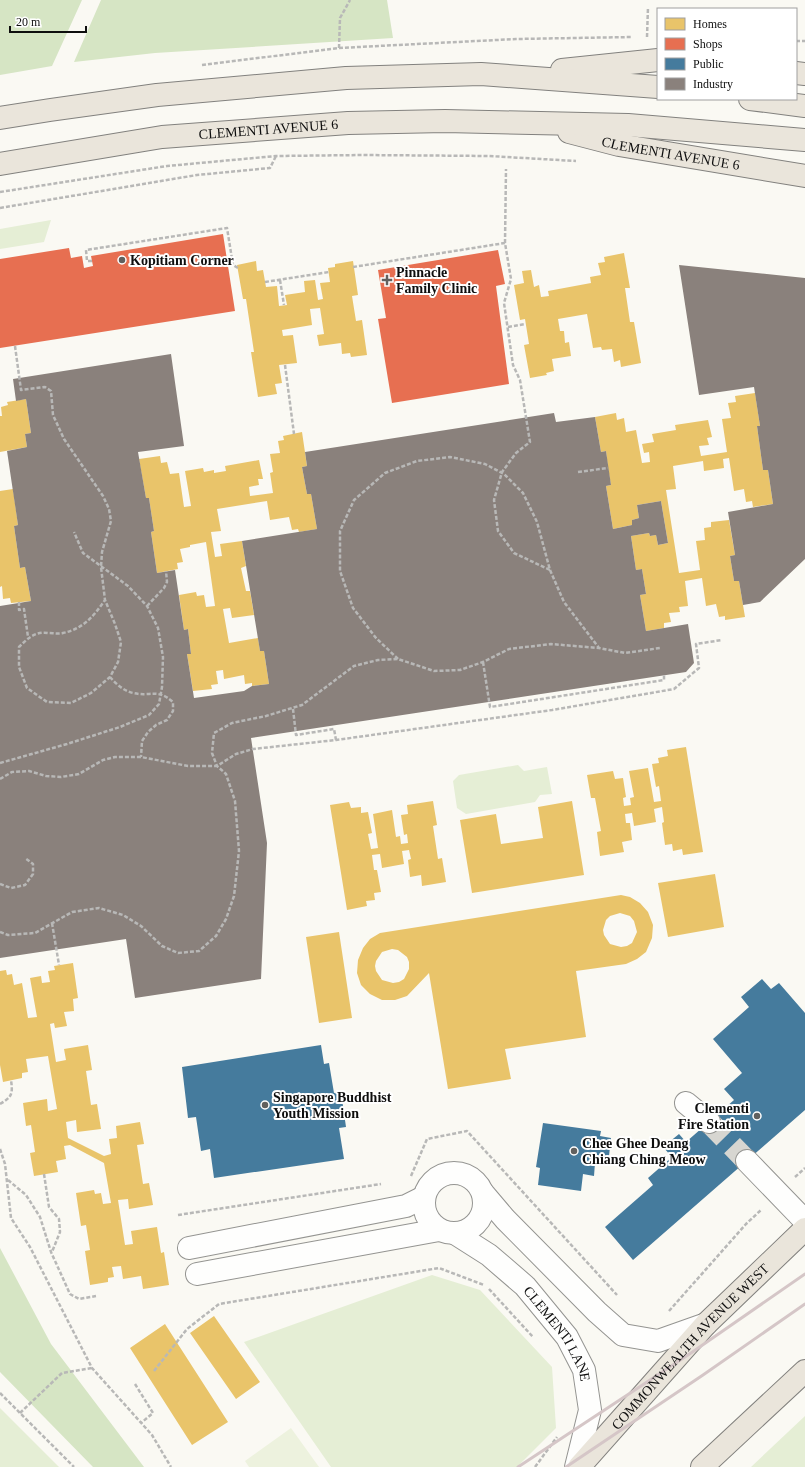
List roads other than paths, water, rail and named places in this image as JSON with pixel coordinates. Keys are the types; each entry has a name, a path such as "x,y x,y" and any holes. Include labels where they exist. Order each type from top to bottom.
{"main road":[{"path":"505,75 657,60"},
{"path":"0,118 157,95 346,78 481,74 657,88"},
{"path":"758,100 805,106"},
{"name":"CLEMENTI AVENUE 6","path":"0,164 162,137 252,129 348,123 437,121 628,125 805,140"},
{"name":"CLEMENTI AVENUE 6","path":"539,123 619,145 805,176"},
{"name":"COMMONWEALTH AVENUE WEST","path":"579,1467 706,1324 805,1229"},
{"path":"702,1467 805,1371"}],"street":[{"path":"686,1103 709,1122"},
{"path":"747,1161 805,1221"},
{"path":"189,1248 406,1206 424,1197 427,1188 433,1180 441,1175 460,1173 470,1177 505,1219 597,1312 623,1335 658,1341 706,1324"},
{"path":"196,1274 447,1232 465,1232 473,1227 483,1212 483,1193"},
{"name":"CLEMENTI LANE","path":"424,1197 423,1206 426,1216 431,1224 489,1255 525,1286 567,1337 584,1370 590,1410 576,1467"}],"tunnel":[{"path":"709,1122 747,1161"}],"railway":[{"path":"518,1467 691,1353 805,1274"},
{"path":"566,1467 805,1304"}],"place":[{"name":"Kopitiam Corner","path":"122,260"},
{"name":"Pinnacle Family Clinic","path":"387,280"},
{"name":"Singapore Buddhist Youth Mission","path":"265,1105"},
{"name":"Clementi Fire Station","path":"757,1116"},
{"name":"Chee Ghee Deang Chiang Ching Meow","path":"574,1151"}]}
